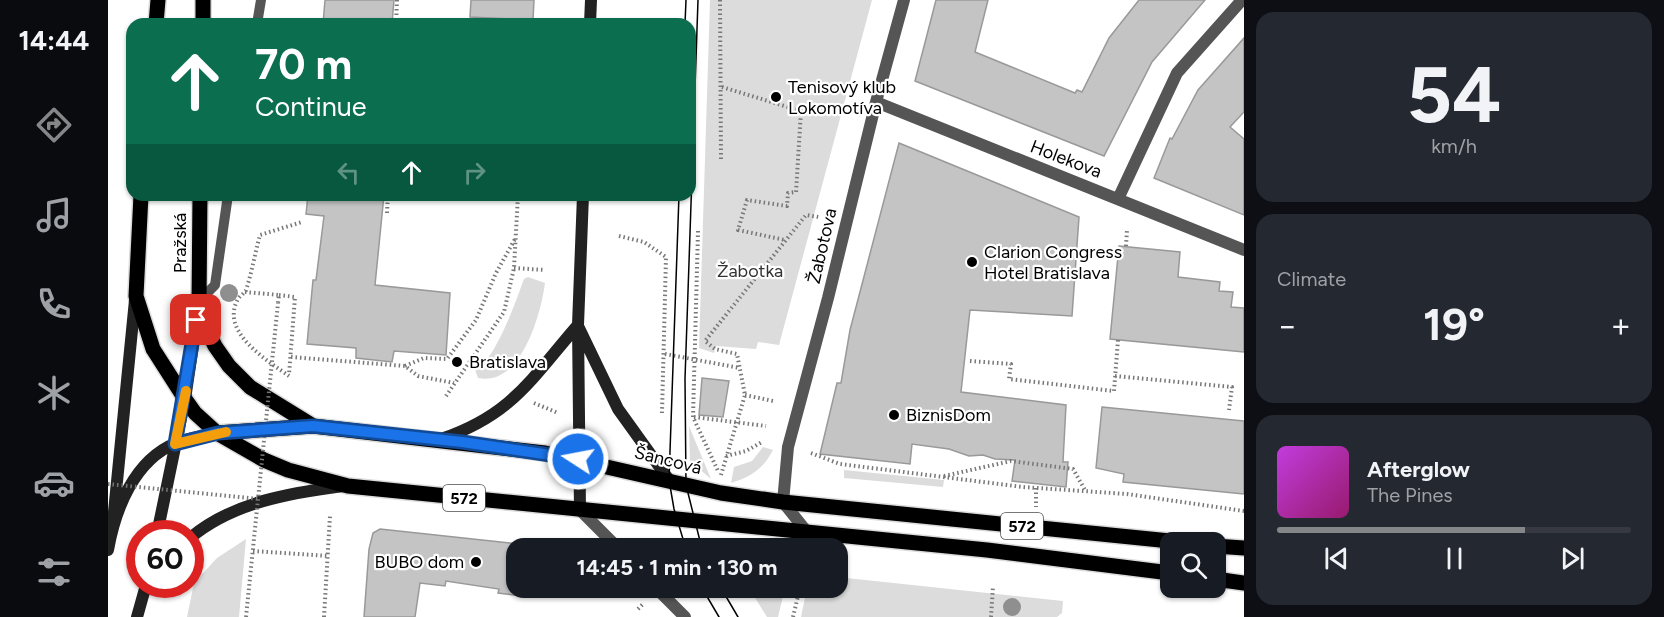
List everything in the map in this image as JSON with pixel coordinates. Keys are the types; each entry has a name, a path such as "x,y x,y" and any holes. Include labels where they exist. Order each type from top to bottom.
{"main road":[{"path":"156,18 158,0"},
{"path":"203,0 203,18"},
{"path":"590,18 591,0"},
{"name":"572","path":"141,201 136,296 153,349 195,413 218,433 247,451 288,470 348,486 1075,559 1160,572"},
{"name":"Pražská","path":"159,520 184,399 199,301 200,201"},
{"path":"580,510 578,325 583,201"},
{"path":"108,550 113,522 136,296"},
{"name":"Šancová","path":"199,301 205,325 215,346 229,366 250,387 313,426 441,440 578,459 721,493 783,502 1160,540"},
{"path":"441,440 480,424 507,406 578,325"},
{"path":"578,325 618,409 669,480"},
{"path":"113,522 141,469 175,444 218,433 313,426"},
{"path":"204,529 225,516 252,504 292,492 348,486"},
{"path":"1226,547 1244,548"},
{"path":"1226,581 1244,584"},
{"path":"137,617 143,598"}],"street":[{"name":"Žabotova","path":"783,502 788,447 904,0"},
{"path":"1118,199 1177,73 1242,0"},
{"name":"Holekova","path":"876,102 1244,250"},
{"path":"783,502 807,532"},
{"path":"580,510 608,538"},
{"path":"666,598 685,617"}],"lane":[{"path":"258,18 261,0"},
{"path":"199,301 215,285 227,201"}],"path":[{"path":"396,18 397,0"},
{"path":"720,0 721,160"},
{"path":"722,87 801,111 796,192 788,193 787,206 747,200 739,221 738,230 785,240"},
{"path":"387,213 388,201"},
{"path":"446,396 504,312 514,268 518,201"},
{"path":"698,231 693,417 720,477 746,395 737,354 715,349 705,341 806,215 819,217"},
{"path":"245,292 295,297 289,376 258,354 243,337 235,320 237,301 245,292 260,235 302,222"},
{"path":"1126,246 1127,230"},
{"path":"619,236 644,242 666,257 662,413"},
{"path":"291,357 405,366 424,358 447,359 476,320 496,273 516,237"},
{"path":"514,268 545,270"},
{"path":"246,617 260,499 279,295"},
{"path":"970,361 1011,364 1009,379 1114,391 1118,340"},
{"path":"665,354 740,368"},
{"path":"405,366 418,376 454,383"},
{"path":"1115,376 1232,387 1229,410"},
{"path":"746,395 773,401"},
{"path":"530,401 558,413"},
{"path":"693,417 766,426"},
{"path":"725,456 746,451 762,442"},
{"path":"811,453 840,464 1036,488 1127,494 1244,511"},
{"path":"941,477 1011,461 1073,469 1085,491"},
{"path":"108,484 260,499"},
{"path":"1036,488 1036,507"},
{"path":"324,617 330,516"},
{"path":"253,551 329,556"},
{"path":"991,617 993,586"},
{"path":"793,617 798,598"},
{"path":"638,609 644,603"}],"green space":[{"name":"Tenisový klub Lokomotíva","path":"710,0 872,0 779,345 758,342 756,349 716,346 714,353 699,348"},
{"path":"528,277 545,283 539,312 526,346 506,371 493,378 478,378 475,370 483,364 497,343 524,279"},
{"path":"689,426 711,479 690,461"},
{"path":"763,447 773,450 761,467 745,478 731,483 734,467 752,461"},
{"path":"844,470 944,480 943,487 844,478"},
{"path":"246,539 239,617 187,617 191,598 204,598 204,572 217,558"},
{"path":"848,578 1063,601 1062,613 1057,617 801,617 805,598 848,598"},
{"path":"755,598 783,598 778,617 767,617"}],"building":[{"path":"325,0 394,0 392,18 324,18"},
{"path":"471,0 534,0 533,18 470,17"},
{"path":"936,0 988,0 975,52 1075,93 1077,90 1082,92 1109,38 1139,0 1205,0 1152,62 1104,156 915,81"},
{"path":"1244,38 1244,112 1230,127 1244,139 1244,215 1154,178 1170,138 1172,139 1198,90"},
{"path":"899,143 1079,217 1072,316 970,310 961,392 1066,405 1063,462 1068,462 1066,487 1012,481 1015,460 995,459 983,455 969,456 949,449 912,444 910,464 820,454 837,383 841,383 850,330"},
{"path":"307,201 383,201 375,285 450,293 446,355 394,351 392,362 356,358 356,348 307,344 313,280 316,280 324,216 306,214"},
{"path":"1119,246 1180,252 1178,277 1220,282 1219,291 1233,292 1231,307 1244,308 1244,352 1110,339"},
{"path":"702,378 729,381 723,417 699,415"},
{"path":"1102,407 1244,421 1244,494 1123,482 1124,474 1096,468"},
{"path":"380,529 506,543 506,594 498,593 499,589 446,581 445,586 420,583 415,617 364,617 369,549 373,533"}],"tram line":[{"path":"685,18 686,0"},
{"path":"696,58 698,0"},
{"path":"679,201 669,480 674,509 683,538"},
{"path":"691,201 685,379 686,485 699,538"},
{"path":"708,598 719,617"},
{"path":"727,598 738,617"}],"slow traffic":[{"path":"186,391 175,444 226,432"}],"place":[{"name":"Tenisový klub Lokomotíva","path":"776,97"},
{"name":"Clarion Congress Hotel Bratislava","path":"972,262"},
{"name":"Bratislava","path":"457,362"},
{"name":"BiznisDom","path":"894,415"},
{"name":"BUBO dom","path":"476,562"}],"route":[{"path":"196,320 175,444 218,433 313,426 462,442 578,459"}],"park label":[{"name":"Žabotka","path":"750,271"}]}
